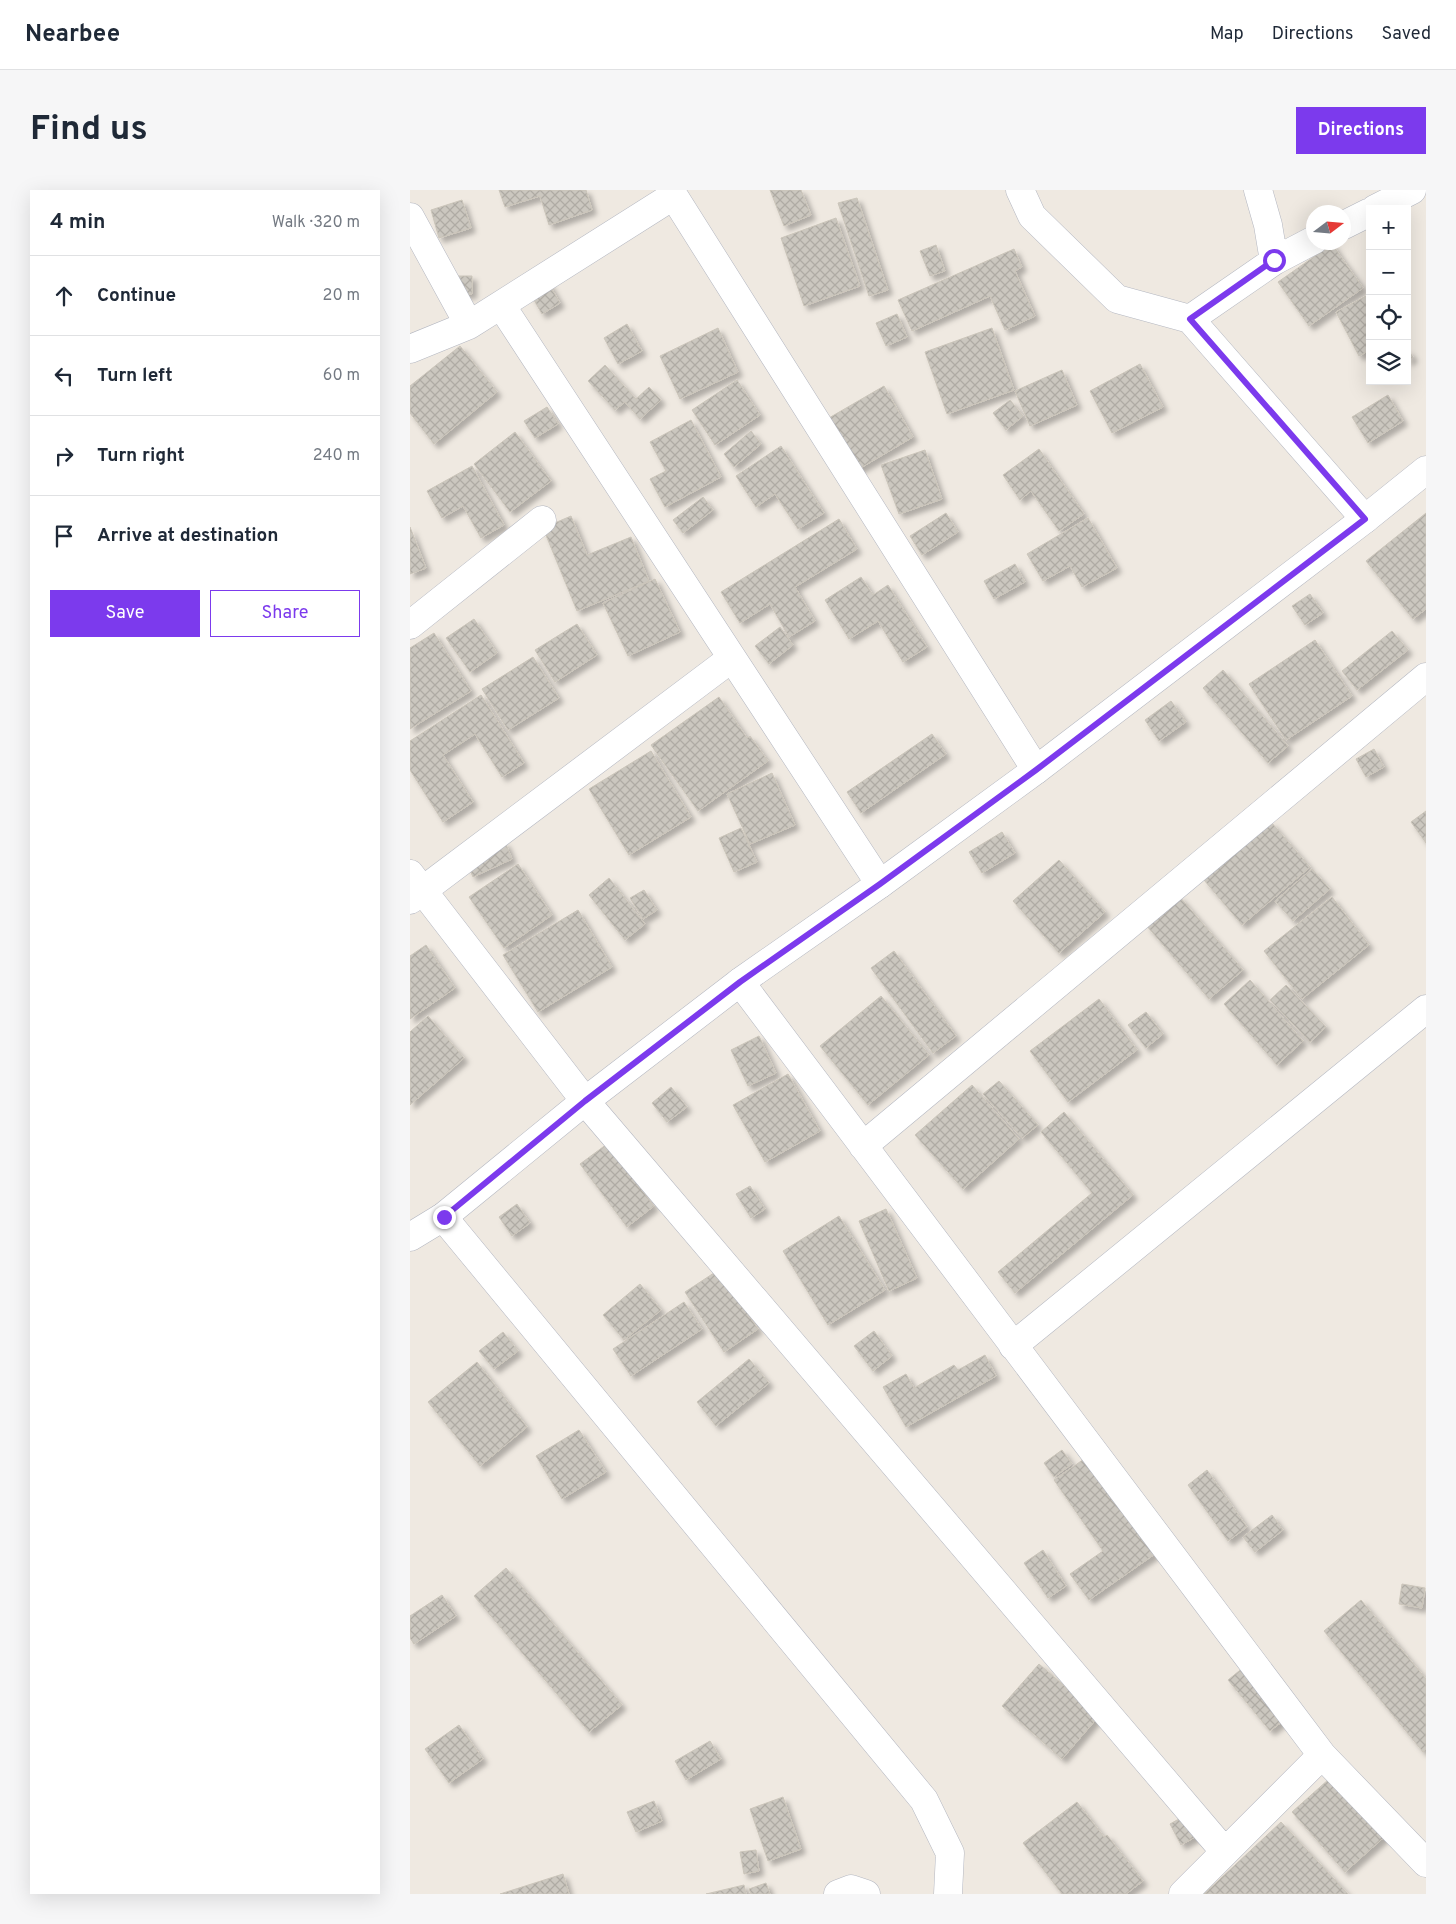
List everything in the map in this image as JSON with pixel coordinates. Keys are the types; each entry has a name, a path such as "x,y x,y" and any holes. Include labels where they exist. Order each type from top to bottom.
{"street":[{"path":"1020,190 1032,216 1117,300 1190,319 1365,519"},
{"path":"1258,190 1268,225 1274,260"},
{"path":"1383,205 1412,190"},
{"path":"410,349 469,325 672,193 1036,770"},
{"path":"1351,222 1366,214"},
{"path":"410,217 469,325"},
{"path":"1190,319 1274,260 1306,244"},
{"path":"501,305 880,884"},
{"path":"410,1237 444,1217 585,1101 740,982 880,884 1036,770 1365,519 1426,470"},
{"path":"410,625 542,520"},
{"path":"732,658 414,888 585,1101 1225,1852"},
{"path":"863,1146 1426,677"},
{"path":"740,982 1322,1755 1426,1863"},
{"path":"1013,1346 1426,1009"},
{"path":"444,1217 924,1800 950,1853 948,1894"},
{"path":"1183,1894 1322,1755"},
{"path":"838,1894 851,1889 866,1894"}],"building":[{"path":"499,190 586,190 592,210 549,225 540,196 505,207"},
{"path":"770,190 801,190 811,215 784,226"},
{"path":"857,198 888,290 869,296 838,203"},
{"path":"462,200 471,228 439,238 431,210"},
{"path":"836,218 860,286 804,306 781,238"},
{"path":"936,245 945,271 930,276 920,251"},
{"path":"1014,249 1022,267 1015,271 1035,316 1005,330 990,296 912,331 898,300"},
{"path":"1323,250 1336,250 1363,288 1309,326 1278,282"},
{"path":"454,276 472,276 472,294 454,294"},
{"path":"548,282 560,303 542,314 530,293"},
{"path":"1366,296 1366,352 1359,356 1336,312"},
{"path":"897,314 907,337 886,346 876,323"},
{"path":"627,324 642,351 618,364 604,338"},
{"path":"718,328 738,372 680,399 660,356"},
{"path":"992,328 1014,390 947,414 925,352"},
{"path":"460,346 497,392 434,444 410,413 410,386"},
{"path":"1140,364 1163,407 1112,433 1090,391"},
{"path":"605,365 636,399 649,387 661,400 640,419 625,402 615,410 588,381"},
{"path":"1062,370 1077,405 1030,426 1015,391"},
{"path":"737,380 760,415 715,445 692,410"},
{"path":"884,386 913,437 852,473 822,422"},
{"path":"1388,395 1403,421 1368,443 1352,417"},
{"path":"1010,400 1023,416 1006,430 993,413"},
{"path":"547,407 558,424 535,438 524,421"},
{"path":"691,420 721,477 665,507 650,479 666,471 650,442"},
{"path":"751,431 761,444 734,467 724,454"},
{"path":"515,432 551,481 510,512 474,464"},
{"path":"781,446 824,513 798,529 775,494 756,507 736,476"},
{"path":"1039,449 1084,514 1059,531 1031,491 1020,500 1003,475"},
{"path":"925,450 942,499 899,514 881,465"},
{"path":"472,466 504,525 481,538 463,506 442,518 427,491"},
{"path":"703,497 713,510 683,533 673,520"},
{"path":"946,513 958,532 922,555 910,536"},
{"path":"1426,513 1426,609 1413,619 1366,561"},
{"path":"571,516 587,555 631,537 649,581 577,611 543,528"},
{"path":"1088,518 1117,568 1082,587 1070,566 1043,581 1027,554"},
{"path":"839,519 857,549 795,587 815,621 789,637 770,604 740,623 721,592"},
{"path":"410,527 426,568 410,574"},
{"path":"1015,564 1025,582 994,599 984,581"},
{"path":"861,577 873,595 888,585 927,647 903,662 878,621 849,639 825,600"},
{"path":"655,579 680,632 628,656 603,603"},
{"path":"1310,594 1323,613 1305,625 1292,606"},
{"path":"474,619 497,653 470,672 446,638"},
{"path":"577,624 597,655 555,682 535,650"},
{"path":"780,627 793,645 769,664 755,646"},
{"path":"1392,631 1408,650 1357,690 1342,671"},
{"path":"434,633 471,691 410,729 410,648"},
{"path":"1315,640 1352,696 1286,740 1249,684"},
{"path":"533,657 559,698 508,730 482,689"},
{"path":"1223,670 1288,746 1268,763 1203,688"},
{"path":"481,695 524,763 502,777 475,734 443,755 473,802 443,822 410,770 410,741"},
{"path":"719,697 747,738 750,736 768,761 698,811 651,745"},
{"path":"1171,701 1186,722 1159,741 1145,720"},
{"path":"932,734 946,754 861,813 847,792"},
{"path":"1374,749 1384,767 1366,777 1356,759"},
{"path":"651,751 691,817 629,855 589,789"},
{"path":"772,773 795,825 750,844 727,794"},
{"path":"1426,811 1426,843 1411,822"},
{"path":"1271,822 1310,867 1242,925 1204,880"},
{"path":"741,828 757,862 734,872 719,838"},
{"path":"1002,832 1015,853 982,873 969,852"},
{"path":"505,842 512,859 473,877 465,859"},
{"path":"1059,860 1105,912 1059,953 1013,901"},
{"path":"518,864 552,915 504,948 469,897"},
{"path":"1312,869 1330,889 1293,921 1275,901"},
{"path":"609,878 645,924 625,940 589,895"},
{"path":"644,890 657,910 643,919 630,898"},
{"path":"1179,896 1243,970 1209,999 1146,925"},
{"path":"1332,897 1369,945 1302,999 1264,951"},
{"path":"578,910 612,967 538,1012 503,955"},
{"path":"426,945 455,988 410,1019 410,956"},
{"path":"894,951 956,1036 933,1053 871,968"},
{"path":"1250,980 1303,1041 1277,1065 1224,1004"},
{"path":"1286,985 1326,1027 1310,1042 1270,1000"},
{"path":"881,996 929,1055 868,1105 820,1046"},
{"path":"1099,999 1137,1050 1068,1102 1030,1051"},
{"path":"1146,1012 1163,1034 1146,1048 1128,1025"},
{"path":"428,1016 464,1058 410,1105 410,1032"},
{"path":"759,1036 776,1073 748,1086 731,1050"},
{"path":"788,1074 820,1131 765,1162 733,1105"},
{"path":"999,1081 1038,1125 1022,1138 983,1094"},
{"path":"972,1085 1019,1139 963,1189 915,1135"},
{"path":"671,1087 687,1107 667,1122 652,1103"},
{"path":"1064,1112 1133,1195 1015,1293 998,1272 1092,1193 1041,1132"},
{"path":"607,1144 654,1206 627,1227 580,1164"},
{"path":"750,1186 765,1209 751,1218 736,1194"},
{"path":"517,1204 530,1223 512,1236 499,1217"},
{"path":"886,1209 917,1278 889,1291 859,1221"},
{"path":"839,1216 885,1290 828,1325 783,1251"},
{"path":"723,1267 731,1289 758,1329 724,1352 685,1292"},
{"path":"640,1284 661,1310 624,1340 603,1315"},
{"path":"684,1302 702,1329 631,1376 613,1349"},
{"path":"874,1331 892,1356 873,1371 854,1346"},
{"path":"503,1332 518,1351 494,1369 479,1351"},
{"path":"985,1355 996,1376 906,1427 883,1387 906,1374 914,1388 954,1365 958,1370"},
{"path":"749,1359 769,1383 716,1426 697,1402"},
{"path":"477,1362 527,1427 480,1466 428,1402"},
{"path":"579,1430 606,1472 562,1499 536,1456"},
{"path":"1062,1450 1072,1464 1054,1477 1044,1463"},
{"path":"1087,1457 1155,1554 1089,1600 1070,1574 1103,1551 1054,1480"},
{"path":"1207,1470 1247,1527 1228,1541 1188,1485"},
{"path":"1272,1515 1283,1530 1255,1552 1243,1537"},
{"path":"1043,1550 1066,1586 1048,1598 1024,1563"},
{"path":"506,1568 622,1705 589,1732 474,1596"},
{"path":"1402,1584 1425,1588 1422,1608 1399,1604"},
{"path":"442,1595 456,1616 414,1644 410,1638 410,1616"},
{"path":"1361,1600 1426,1679 1426,1749 1423,1752 1324,1631"},
{"path":"1250,1662 1292,1714 1270,1731 1228,1680"},
{"path":"1039,1664 1099,1716 1062,1759 1002,1706"},
{"path":"459,1725 483,1759 449,1783 425,1749"},
{"path":"710,1741 721,1759 686,1780 675,1761"},
{"path":"1338,1771 1391,1831 1345,1872 1292,1812"},
{"path":"783,1797 801,1849 768,1861 750,1809"},
{"path":"654,1801 662,1821 636,1832 627,1812"},
{"path":"1077,1802 1104,1837 1107,1835 1143,1881 1126,1894 1062,1894 1023,1843"},
{"path":"1193,1811 1204,1832 1181,1845 1170,1824"},
{"path":"1281,1822 1348,1894 1204,1894"},
{"path":"756,1850 759,1871 744,1874 740,1852"},
{"path":"563,1874 569,1894 500,1894"},
{"path":"766,1883 770,1894 751,1894 749,1889"},
{"path":"744,1885 746,1894 706,1894"}],"route":[{"path":"444,1217 585,1101 740,982 880,884 1036,770 1365,519 1190,319 1274,260"}]}
